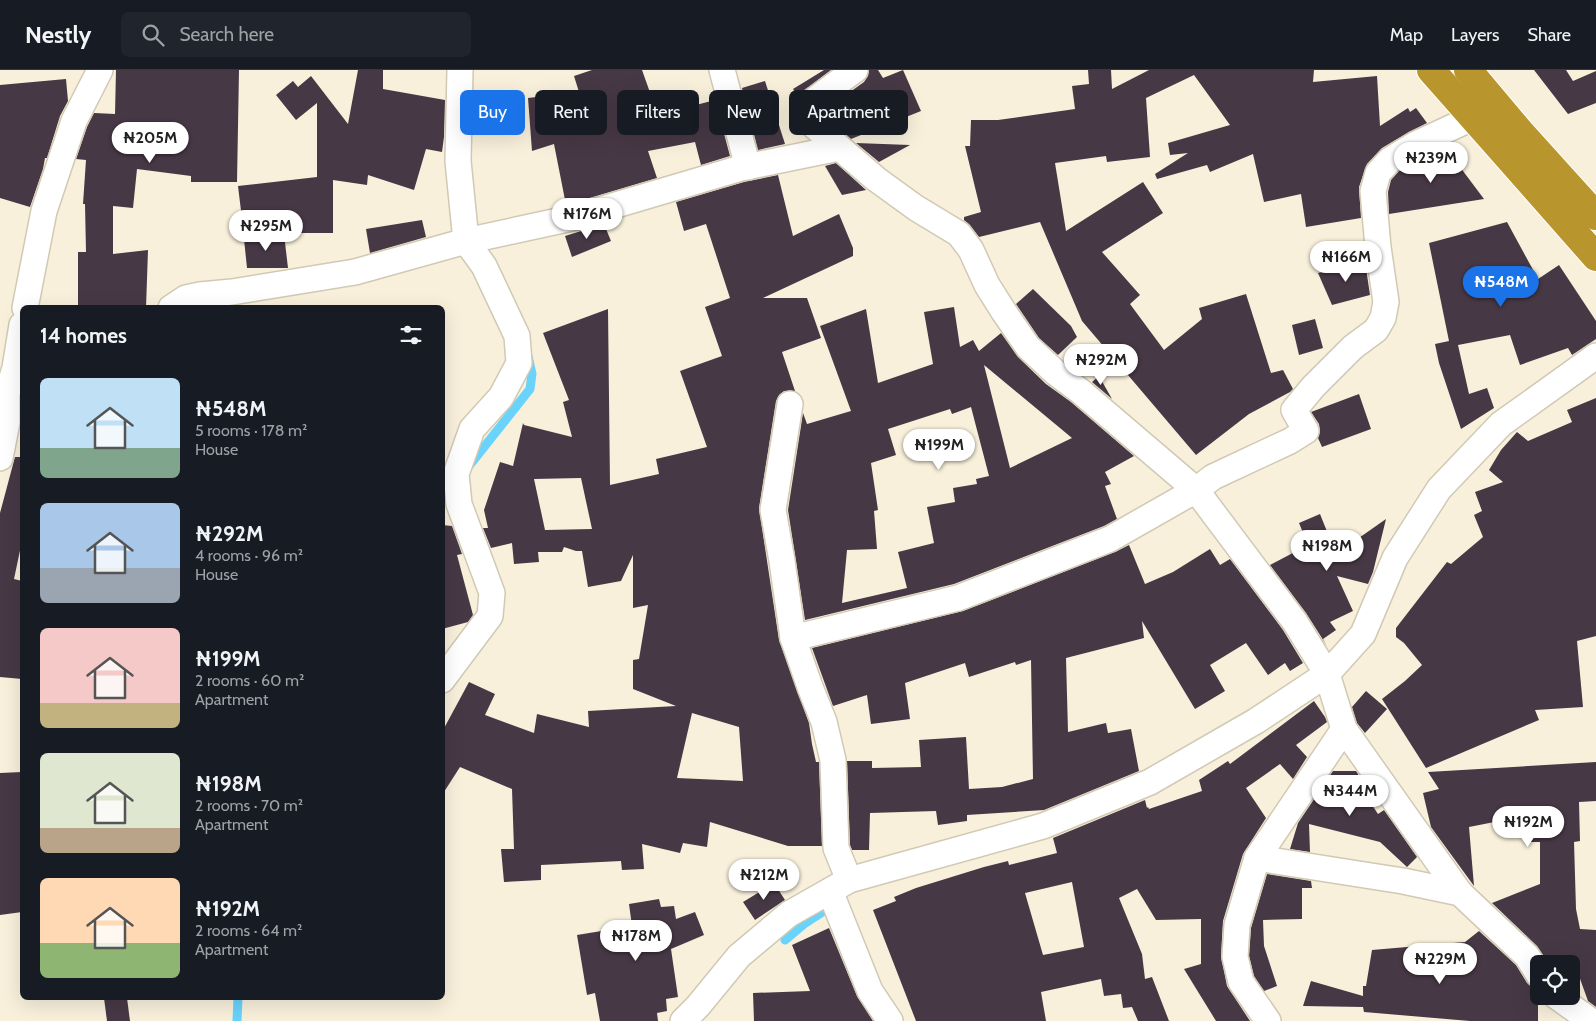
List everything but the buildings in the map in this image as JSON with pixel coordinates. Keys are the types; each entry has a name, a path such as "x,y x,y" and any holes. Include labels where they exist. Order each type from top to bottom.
{"highway":[{"path":"1431,70 1596,257"},
{"path":"1468,70 1521,133 1596,216"}],"street":[{"path":"27,305 44,211 74,121 100,70"},
{"path":"445,676 490,616 492,593 459,504 456,474 472,429 501,397 519,363 517,336 484,266 466,240 458,161 460,70"},
{"path":"722,70 748,167"},
{"path":"855,70 806,107 807,117 813,125 876,179 916,208 959,234 971,250 987,285 1028,347 1056,373 1080,390 1196,490 1295,622 1327,674 1344,729 1460,893 1530,962"},
{"path":"793,638 958,598 1110,539 1196,490 1213,476 1290,442 1306,431 1294,410 1313,387 1353,347 1376,330 1384,318 1386,302 1372,190 1378,173 1390,160 1416,144 1472,118"},
{"path":"176,305 186,298 200,295 232,292 355,272 466,240 572,218 748,167 839,148"},
{"path":"0,458 15,394 15,368 20,337"},
{"path":"683,1021 698,1006 739,956 789,914 839,885 1043,826 1150,782 1256,721 1327,674 1364,634 1395,558 1439,489 1501,424 1596,356"},
{"path":"790,404 773,510 793,638 824,722 833,760 839,885 870,990 890,1021"},
{"path":"1268,1021 1242,982 1235,957 1237,925 1257,858 1344,729"},
{"path":"1257,858 1403,881 1460,893"},
{"path":"1569,1005 1591,1021"}],"waterway":[{"path":"469,466 530,389 532,374 528,356"},
{"path":"785,940 804,924 824,911"},
{"path":"237,1021 238,1000"}]}
